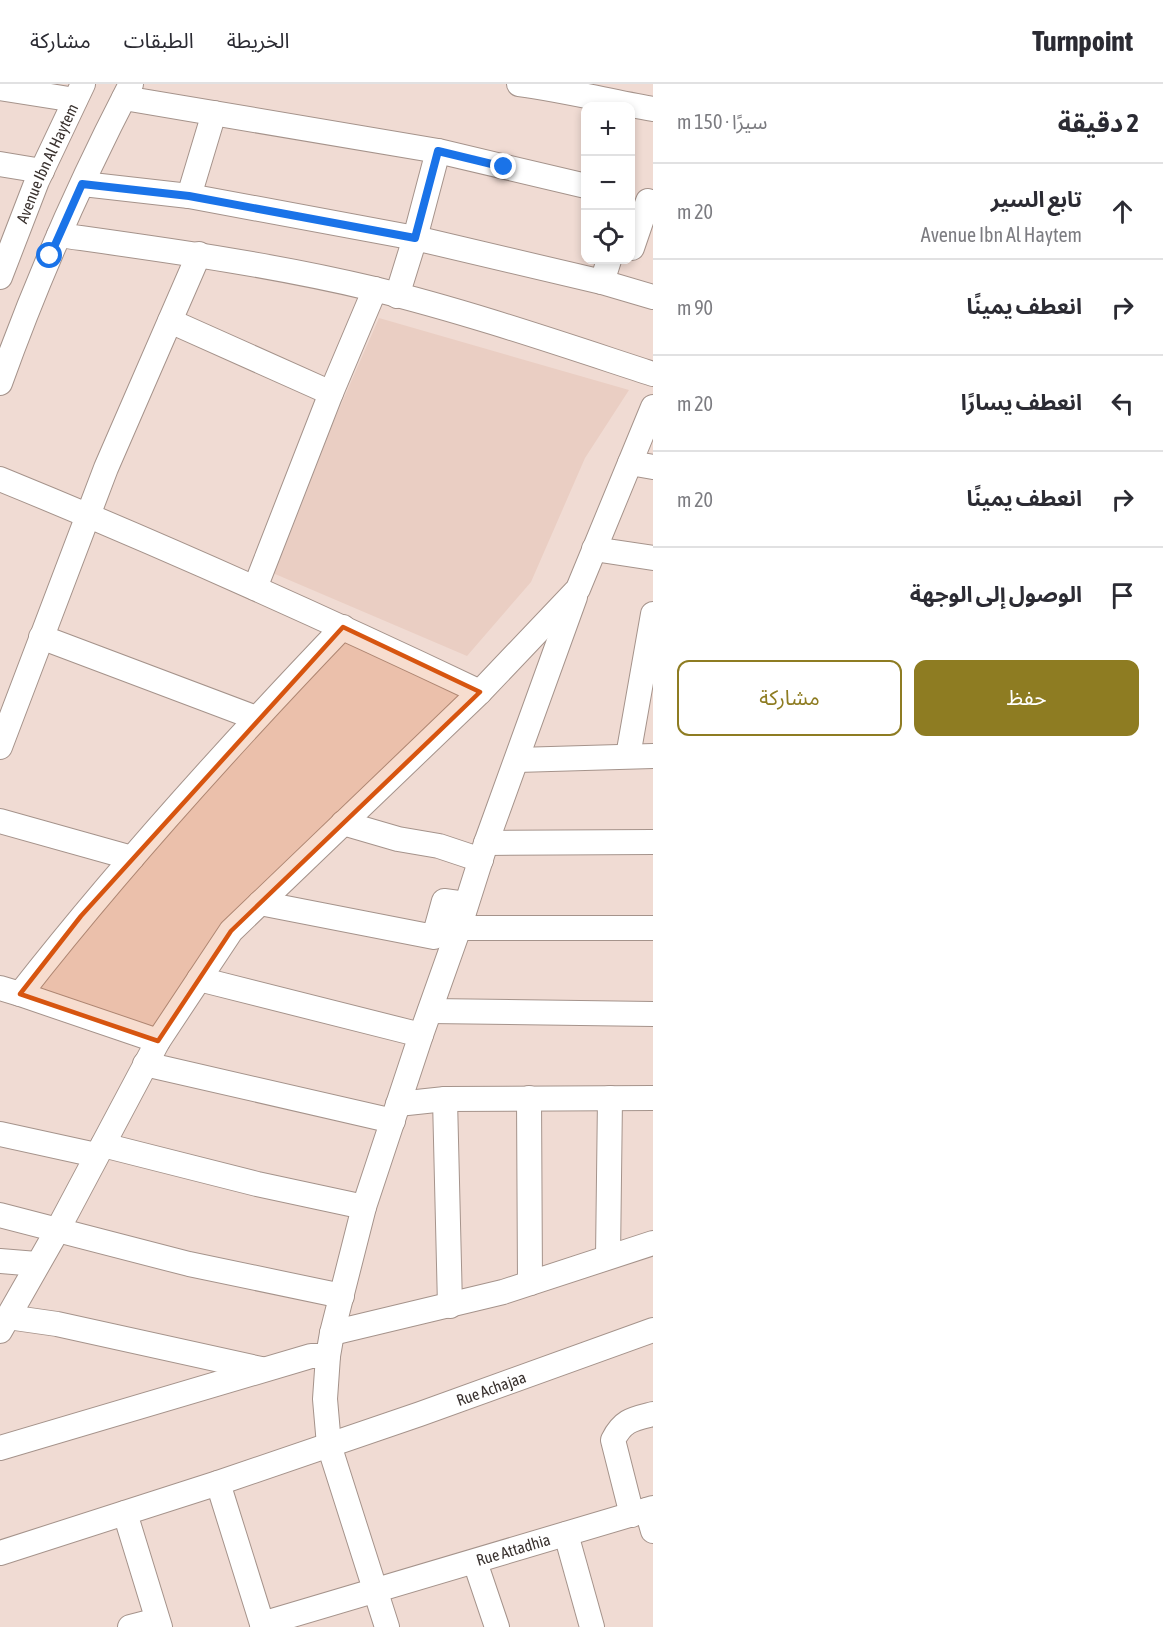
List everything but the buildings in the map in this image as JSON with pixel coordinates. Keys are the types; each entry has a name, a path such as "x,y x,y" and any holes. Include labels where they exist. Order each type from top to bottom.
{"street":[{"path":"519,84 566,90 597,99 653,109"},
{"path":"0,88 79,92"},
{"path":"0,383 23,318 82,184 128,91 214,113 438,151 581,185"},
{"name":"Avenue Ibn Al Haytem","path":"0,277 42,171 79,92"},
{"path":"189,196 214,113"},
{"path":"255,588 331,393 415,238 438,151"},
{"path":"0,164 42,171"},
{"path":"82,184 189,196 605,271 653,297"},
{"path":"635,236 644,200"},
{"path":"60,235 199,254 386,292 469,315 653,374"},
{"path":"0,747 88,515 199,254"},
{"path":"170,321 331,393"},
{"path":"387,1627 329,1445 325,1399 330,1345 364,1207 483,851 594,549 642,465 653,407"},
{"path":"0,479 255,588 480,692"},
{"path":"594,549 653,558"},
{"path":"263,1370 57,1324 5,1315 57,1231 158,1041 231,931 480,692 578,589"},
{"path":"628,756 653,614"},
{"path":"158,1041 10,991 81,916 256,718 342,627"},
{"path":"41,637 256,718"},
{"path":"517,760 653,756"},
{"path":"0,821 132,858"},
{"path":"343,823 398,839 483,851 653,842"},
{"path":"260,903 434,936 444,901 466,904"},
{"path":"459,928 653,928"},
{"path":"199,979 421,1035"},
{"path":"430,1011 653,1014"},
{"path":"145,1064 396,1113 444,1098 653,1098"},
{"path":"444,1098 450,1306"},
{"path":"529,1098 530,1283"},
{"path":"608,1257 610,1098"},
{"path":"0,1134 99,1150 364,1207"},
{"path":"0,1215 189,1264 342,1296"},
{"path":"0,1448 311,1356 330,1345 450,1306 504,1292 653,1243"},
{"path":"0,1261 37,1264"},
{"name":"Rue Achajaa","path":"0,1553 218,1483 420,1414 653,1330"},
{"path":"646,1516 613,1440 618,1430 628,1420 653,1414"},
{"path":"218,1483 263,1626"},
{"path":"125,1513 159,1623 130,1627"},
{"name":"Rue Attadhia","path":"263,1626 566,1534 646,1516"},
{"path":"566,1534 592,1627"},
{"path":"475,1562 497,1627"}],"highlighted area":[{"path":"343,627 480,692 231,931 158,1041 20,994 81,916"}],"shaded area":[{"path":"379,318 629,390 585,458 531,582 467,656 268,571"}],"route":[{"path":"50,256 82,184 189,196 415,238 438,151 504,167"}]}
